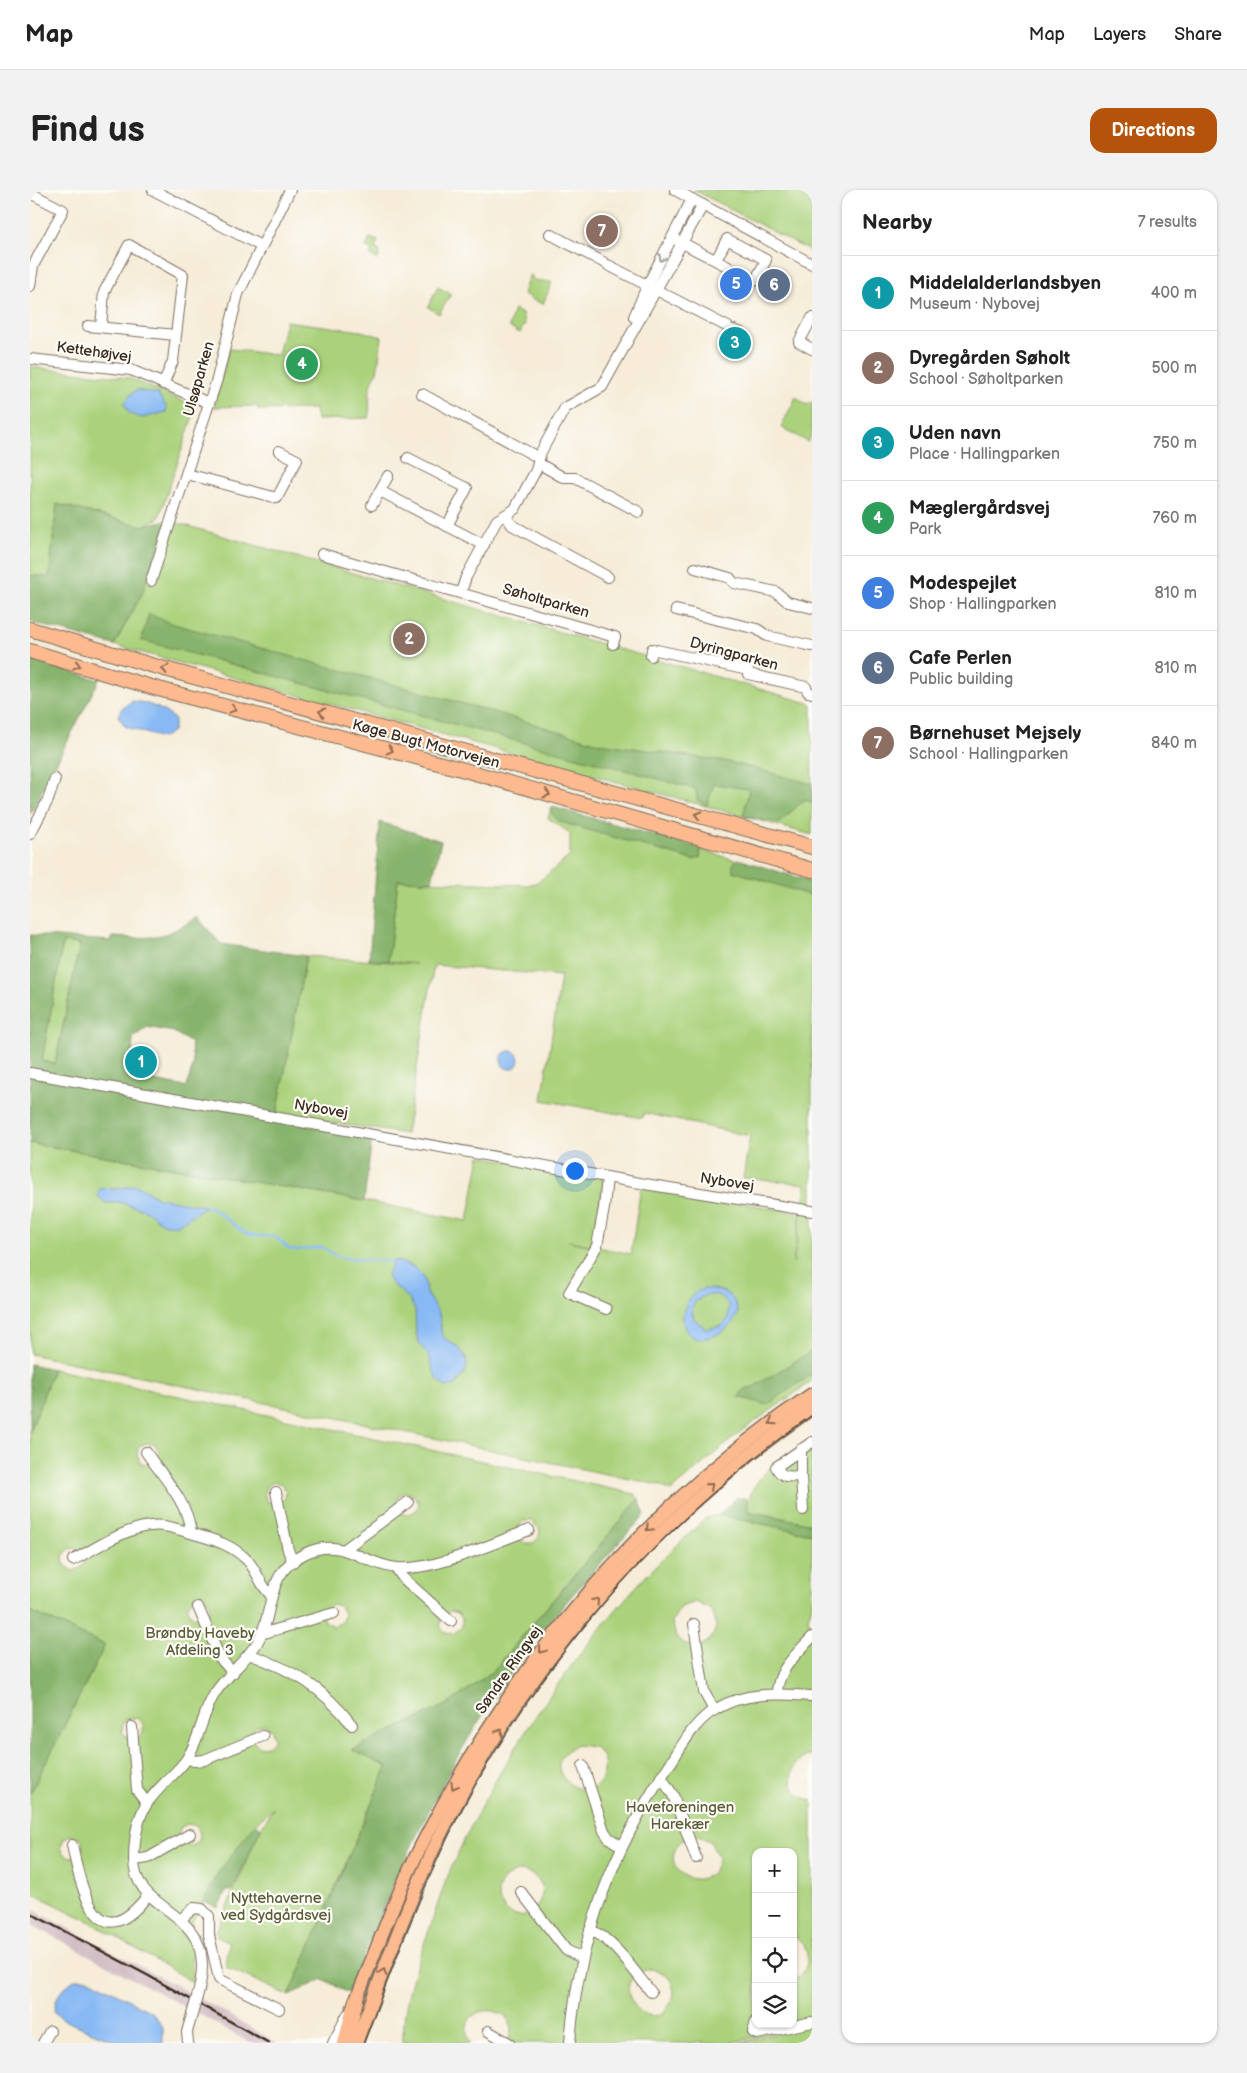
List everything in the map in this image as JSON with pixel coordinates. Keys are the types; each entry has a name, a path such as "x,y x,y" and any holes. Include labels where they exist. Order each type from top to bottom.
{"highway":[{"name":"Køge Bugt Motorvejen","path":"30,630 154,666 812,847"},
{"name":"Køge Bugt Motorvejen","path":"30,651 160,689 461,769 812,872"},
{"path":"724,822 738,821 812,841"},
{"path":"345,2043 356,2000"}],"main road":[{"name":"Søndre Ringvej","path":"339,2043 385,1928 424,1841 478,1743 532,1663 585,1596 620,1557 679,1498 761,1429 812,1394"},
{"name":"Søndre Ringvej","path":"356,2043 399,1930 435,1846 485,1754 540,1670 585,1613 666,1526 732,1468 812,1408"}],"street":[{"path":"153,190 261,246"},
{"name":"Ulsøparken","path":"151,581 188,474 217,378 236,300 290,190"},
{"path":"675,190 812,264"},
{"path":"30,193 62,210 33,266 30,286"},
{"path":"677,240 692,199"},
{"path":"461,592 466,577 497,520 515,509 565,408 589,389 602,387 677,240 703,205"},
{"path":"550,234 734,330"},
{"path":"677,240 755,281 766,260 727,239 716,260"},
{"path":"100,327 104,292 129,245 183,275 173,361 163,384"},
{"path":"812,318 799,342 812,349"},
{"path":"88,326 175,335"},
{"name":"Kettehøjvej","path":"30,359 130,370 209,403"},
{"path":"422,394 539,461 564,478 575,478 639,512"},
{"path":"188,474 277,498 297,460 279,451"},
{"path":"408,458 466,488 447,526"},
{"path":"372,505 388,476"},
{"path":"380,491 484,545"},
{"path":"506,516 512,524 608,577"},
{"name":"Søholtparken","path":"322,554 614,637 612,644"},
{"path":"694,568 730,578 734,583 776,592 788,602 812,608"},
{"name":"Dyringparken","path":"676,610 757,629 767,636 812,646"},
{"name":"Dyringparken","path":"651,656 652,649 748,670 748,674 806,687 808,692 812,693"},
{"path":"30,834 48,800 54,779"},
{"name":"Nybovej","path":"30,1073 607,1177 812,1211"},
{"path":"606,1309 569,1293 597,1246 607,1177"},
{"path":"801,1476 785,1477 779,1473 776,1467 812,1442"},
{"path":"801,1449 803,1510"},
{"path":"146,1452 185,1509 190,1520 191,1533"},
{"path":"276,1492 288,1550 293,1562"},
{"path":"346,1549 360,1536 408,1502"},
{"path":"72,1560 132,1531 147,1526 163,1526 191,1533 236,1550 248,1560 265,1590 271,1595"},
{"path":"188,2043 187,2032 202,1981 201,1956 191,1931 181,1919 148,1895 135,1873 134,1860 137,1829 147,1803 188,1758 207,1708 216,1692 249,1654 261,1634 275,1584 293,1562 306,1553 316,1550 346,1549 378,1563 396,1568 426,1565 529,1530"},
{"path":"396,1568 403,1578 451,1621"},
{"path":"198,1607 220,1658 233,1673"},
{"path":"261,1634 334,1613"},
{"path":"694,1624 704,1692 714,1710"},
{"path":"778,1694 779,1678 784,1669 812,1637"},
{"path":"249,1654 295,1674 316,1687 335,1703 352,1724"},
{"path":"570,2043 575,1991 582,1958 590,1930 621,1846 661,1777 688,1736 714,1710 752,1695 812,1696"},
{"path":"132,1727 137,1790 147,1803"},
{"path":"188,1758 194,1761 204,1760 263,1736"},
{"path":"583,1766 604,1831 621,1846"},
{"path":"661,1777 673,1795 696,1858"},
{"path":"134,1860 148,1858 190,1834"},
{"path":"72,1845 88,1904 96,1915 109,1920 123,1919 134,1912 148,1895"},
{"path":"521,1892 566,1950 582,1958"},
{"path":"181,1919 194,1908 202,1909 206,1912 209,1916 209,1935 220,1979 279,2009"},
{"path":"590,1930 608,1941 651,1992"},
{"path":"333,2043 356,2000"},
{"path":"797,2025 812,2022"},
{"path":"754,2028 753,2032 757,2034 784,2028"},
{"path":"43,2043 50,2031"},
{"path":"488,2031 509,2043"}],"shaded area":[{"path":"30,1908 194,1995 189,2009 30,1924"},
{"path":"200,1999 277,2043 250,2043 196,2012"}],"green space":[{"path":"694,190 812,190 812,252"},
{"path":"370,238 378,241 375,248 380,251 378,260 370,255 372,251 366,247"},
{"path":"530,274 535,281 552,282 543,304 523,293"},
{"path":"438,287 451,294 439,314 428,307"},
{"path":"514,309 522,314 525,324 520,333 509,327"},
{"path":"286,321 361,331 382,337 377,372 370,386 369,418 317,420 315,409 258,410 257,406 214,407 229,349 278,355"},
{"path":"30,367 129,378 196,407 159,518 142,526 57,504 49,578 30,575"},
{"path":"796,397 807,405 812,402 812,434 808,442 781,427"},
{"path":"57,504 142,526 167,520 142,594 114,645 30,622 30,575 49,577"},
{"path":"167,520 812,704 812,835 114,645 142,594"},
{"path":"149,614 170,623 599,743 730,762 812,784 812,802 804,800 779,823 743,816 749,789 714,784 707,805 697,800 696,789 141,640"},
{"path":"30,660 99,680 30,814"},
{"path":"552,807 812,882 812,1381 740,1432 671,1491 659,1485 30,1354 30,1143 468,1221 480,1156 605,1178 591,1245 568,1241 631,1254 641,1186 801,1213 793,1263 806,1184 743,1178 750,1136 644,1113 642,1118 542,1100 561,976 434,965 406,1134 277,1114 306,956 416,964 388,961 398,880 528,885 538,882 570,856 570,833 548,818"},
{"path":"552,807 701,848 700,858 693,860 564,823 557,820 552,814"},
{"path":"380,822 441,841 432,881 398,880 388,961 369,960"},
{"path":"738,859 812,882 812,896 733,871 733,864"},
{"path":"197,917 221,944 306,956 276,1120 372,1137 364,1201 30,1143 30,935 111,941 113,937 138,938 166,934","holes":["63,942 80,944 55,1064 42,1061","147,1027 174,1032 191,1043 193,1064 187,1087 131,1077 133,1038"]},
{"path":"63,942 80,944 55,1064 42,1061"},
{"path":"812,1351 812,1374 767,1405 739,1397 744,1389 753,1387"},
{"path":"30,1364 53,1369 30,1432"},
{"path":"53,1369 635,1494 639,1499 492,1672 450,1703 353,1750 387,1767 289,1996 226,1967 229,1943 217,1937 217,1930 261,1828 274,1808 256,1823 192,1921 192,1982 89,1921 30,1892 30,1794 105,1645 30,1611 30,1432","holes":["147,1443 155,1444 159,1451 158,1460 148,1465 140,1462 137,1454 139,1446","274,1482 282,1484 286,1491 285,1499 275,1504 267,1501 264,1493 267,1486","406,1492 416,1497 419,1504 416,1511 406,1515 399,1512 396,1506 399,1495","523,1521 531,1521 540,1529 539,1537 533,1543 525,1543 518,1539 516,1531","77,1548 84,1553 85,1561 81,1568 73,1571 64,1564 63,1556 69,1549","201,1596 208,1600 210,1608 206,1615 198,1618 191,1615 187,1607 193,1597","332,1604 340,1606 344,1614 342,1622 334,1626 323,1620 323,1611","450,1611 458,1613 462,1619 462,1627 453,1634 445,1633 440,1626 441,1618","129,1718 137,1718 143,1724 143,1732 138,1738 127,1738 122,1731 123,1723","265,1725 272,1730 274,1739 268,1746 260,1747 253,1742 251,1733 257,1726","188,1824 196,1826 200,1833 199,1841 192,1846 181,1843 178,1835 181,1827","71,1835 82,1840 83,1848 78,1855 70,1857 63,1853 61,1846 64,1838"]},
{"path":"812,1439 812,1524 748,1511 749,1499 761,1478 780,1460"},
{"path":"736,1498 747,1498 748,1511 812,1524 812,1534 719,1515"},
{"path":"639,1499 645,1515 588,1576 552,1619 502,1686 456,1759 399,1874 348,1993 323,1979 289,1996 387,1767 352,1750 450,1703 492,1672"},
{"name":"Haveforeningen Harekær","path":"719,1515 812,1534 812,1605 808,1618 812,1630 812,1755 803,1758 797,1764 791,1778 796,1792 812,1800 812,2023 797,2027 797,1977 804,1971 807,1958 804,1945 797,1939 797,1848 752,1848 752,2028 791,2028 729,2043 507,2043 511,2029 508,2019 500,2013 489,2011 479,2012 470,2018 467,2028 470,2043 403,2043 405,2013 411,1983 443,1889 469,1829 513,1752 563,1678 617,1608 668,1554 706,1518","holes":["696,1602 711,1610 716,1626 714,1633 706,1643 694,1646 688,1645 676,1637 672,1621 681,1607","577,1745 594,1747 603,1758 604,1764 604,1771 598,1784 589,1789 579,1789 569,1783 561,1775 559,1764 563,1754","695,1835 710,1841 718,1857 714,1869 708,1876 699,1879 690,1878 682,1874 676,1867 673,1858 676,1848 681,1841","521,1871 535,1876 541,1885 542,1895 538,1904 530,1912 521,1916 511,1914 502,1905 498,1893 501,1883 505,1879","652,1969 658,1970 671,1981 674,1991 672,2001 660,2014 650,2015 640,2011 633,2003 629,1993 630,1982 637,1974"]},
{"path":"30,1611 105,1645 30,1794"},
{"path":"256,1823 261,1828 232,1891 226,1891 218,1908 204,1901 217,1875"},
{"path":"812,2025 812,2043 739,2043"}],"water":[{"path":"137,390 158,394 167,408 166,412 142,418 130,414 124,404 131,394"},
{"path":"132,701 144,703 165,712 175,720 173,731 162,738 126,727 118,716 121,709"},
{"path":"510,1051 516,1054 519,1060 516,1066 510,1069 504,1066 501,1060 504,1054"},
{"path":"136,1185 159,1198 206,1206 176,1226 162,1223 147,1211 120,1202 105,1203 97,1195 101,1188 115,1189"},
{"path":"394,1260 414,1267 422,1275 426,1293 439,1313 442,1336 464,1355 467,1366 456,1385 445,1387 436,1378 428,1355 419,1343 416,1334 415,1310 409,1299 390,1282 387,1276"},
{"path":"703,1289 716,1290 731,1296 738,1313 736,1318 727,1328 716,1335 698,1339 690,1335 685,1329 683,1314 690,1298","holes":["705,1295 718,1295 729,1305 728,1319 721,1326 706,1329 694,1319 692,1311 694,1303"]},
{"path":"76,1979 90,1979 153,2013 163,2027 163,2043 119,2043 66,2021 54,2012 56,2001 67,1986"}],"waterway":[{"path":"206,1206 215,1210 242,1231 251,1235 276,1237 289,1249 322,1247 338,1257 392,1262"}],"tram line":[{"path":"364,2043 408,1929 458,1817 491,1758 528,1702 568,1647 611,1595 657,1546 706,1499 758,1455 812,1415"}],"railway":[{"path":"30,1913 269,2043"}],"place":[{"name":"Børnehuset Mejsely","path":"602,231"},
{"name":"Modespejlet","path":"736,284"},
{"name":"Cafe Perlen","path":"774,285"},
{"name":"Uden navn","path":"735,343"},
{"name":"Mæglergårdsvej","path":"302,364"},
{"name":"Dyregården Søholt","path":"409,639"},
{"name":"Middelalderlandsbyen","path":"141,1062"}],"park label":[{"name":"Brøndby Haveby Afdeling 3","path":"200,1642"},
{"name":"Nyttehaverne ved Sydgårdsvej","path":"276,1906"}]}
